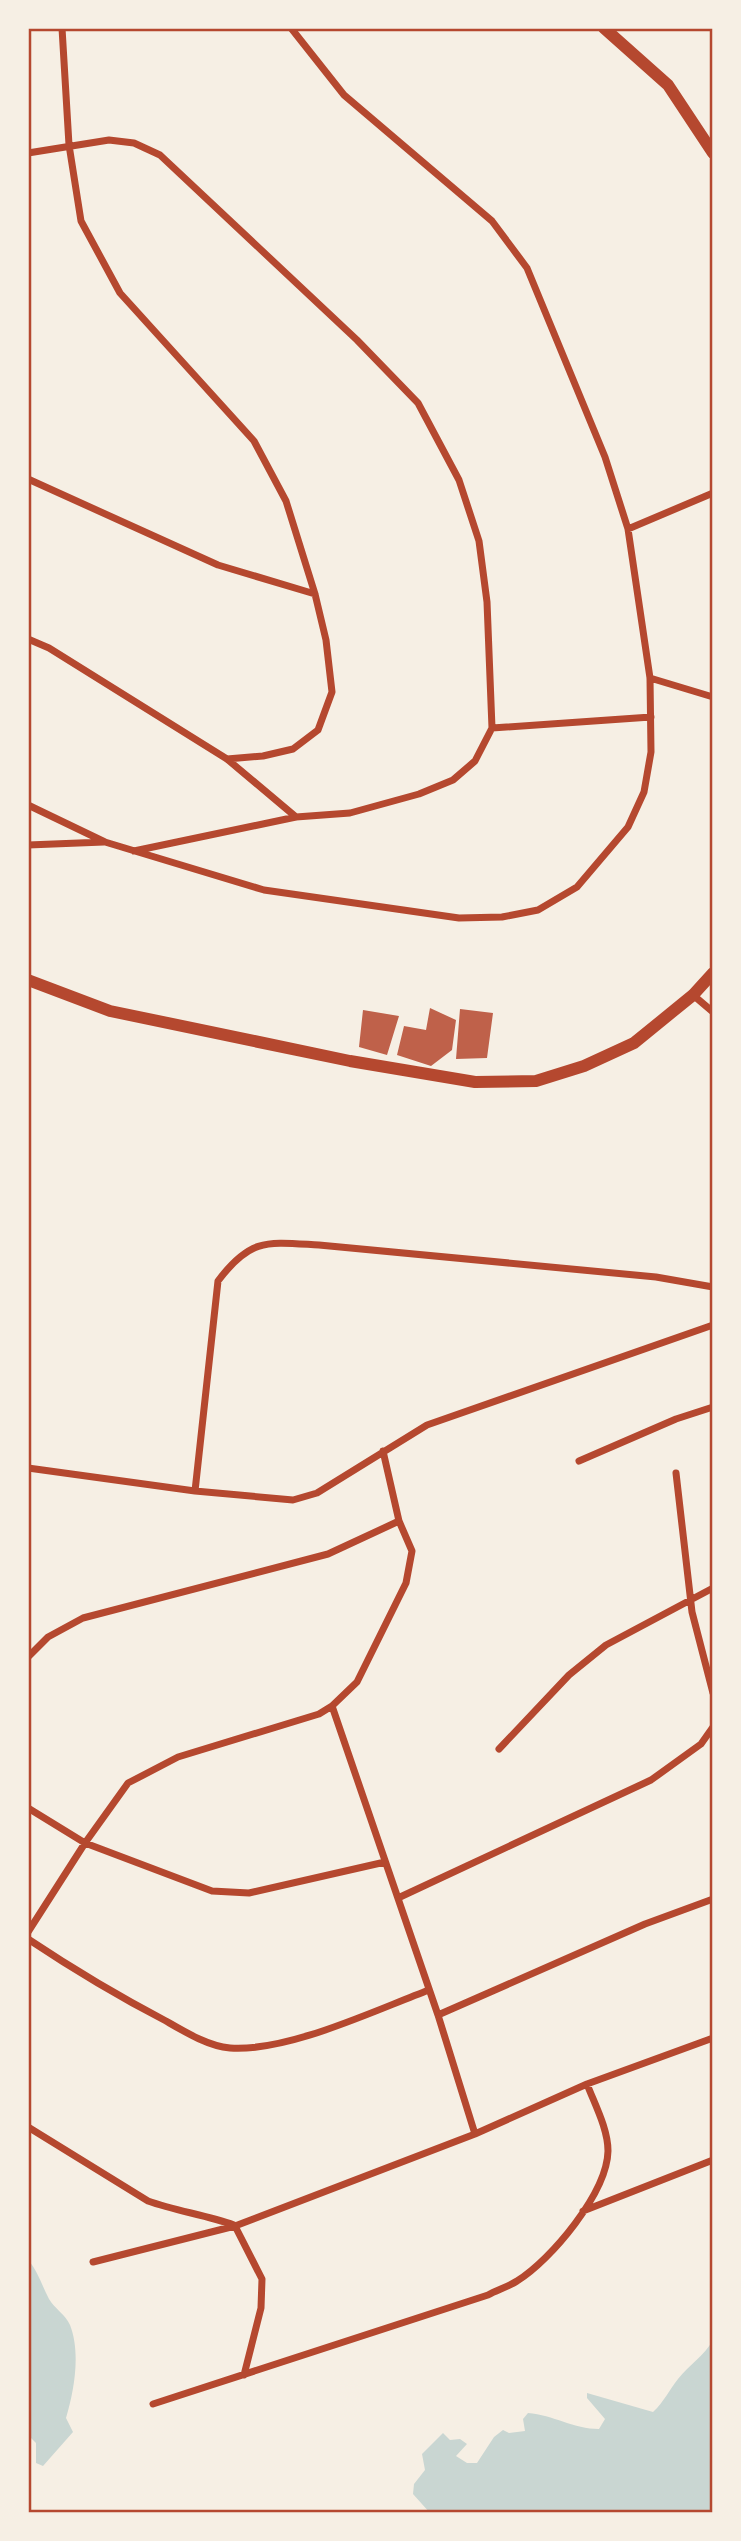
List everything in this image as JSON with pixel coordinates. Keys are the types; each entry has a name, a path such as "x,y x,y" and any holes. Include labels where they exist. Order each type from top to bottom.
{"street":[{"path":"62,28 69,145 81,221 120,293 254,441 286,501 326,639 332,692 318,730 293,750 227,759"},
{"path":"28,805 105,842 264,890 459,918 502,917 538,910 577,887 628,827 644,792 651,752 650,678 628,528 605,457 527,268 492,221 344,95 291,28"},
{"path":"604,28 668,85 713,153"},
{"path":"28,153 109,140 135,143 160,155 357,340 418,403 459,480 479,541 487,602 492,728 475,761 453,780 419,794 350,813 296,817 132,851"},
{"path":"28,479 218,565 315,594"},
{"path":"628,528 713,493"},
{"path":"28,639 49,648 227,759 296,817"},
{"path":"650,678 713,697"},
{"path":"492,728 651,717"},
{"path":"28,845 105,842"},
{"path":"28,980 110,1011 350,1061 475,1082 536,1081 584,1066 635,1042 693,995 713,973"},
{"path":"693,995 713,1012"},
{"path":"195,1491 218,1282 231,1264 251,1248 270,1242 320,1245 643,1276 713,1287"},
{"path":"28,1468 195,1491 293,1500 317,1493 427,1425 713,1325"},
{"path":"579,1461 676,1419 713,1407"},
{"path":"28,1932 85,1843 128,1783 178,1757 319,1714 332,1706 357,1682 406,1583 412,1550 399,1521 383,1451"},
{"path":"676,1473 692,1612 713,1693"},
{"path":"28,1657 48,1637 83,1618 328,1554 399,1521"},
{"path":"499,1749 569,1675 606,1645 713,1588"},
{"path":"332,1706 438,2015 475,2134"},
{"path":"398,1898 651,1780 701,1744 713,1727"},
{"path":"28,1808 85,1843 212,1891 249,1893 385,1862"},
{"path":"438,2015 645,1924 713,1899"},
{"path":"28,1939 103,1988 192,2035 228,2048 291,2041 429,1990"},
{"path":"93,2262 235,2225 475,2134 587,2084 713,2038"},
{"path":"153,2404 488,2295 517,2281 545,2259 583,2211 600,2183 608,2152 604,2128 587,2084"},
{"path":"28,2127 148,2201 235,2225 262,2279 261,2308 244,2375"},
{"path":"583,2211 713,2160"}],"shaded area":[{"path":"28,2260 49,2299 70,2325 76,2360 72,2396 66,2418 73,2432 43,2466 36,2463 36,2443 28,2435"},
{"path":"713,2340 713,2513 430,2513 413,2494 414,2484 425,2470 422,2454 443,2433 450,2440 460,2439 467,2444 456,2456 467,2463 477,2463 494,2437 503,2430 509,2433 525,2431 523,2419 528,2413 599,2429 605,2419 587,2398 587,2393 653,2412"}],"building":[{"path":"430,1008 456,1020 452,1050 431,1066 397,1055 404,1026 426,1030"},
{"path":"460,1009 493,1013 487,1058 456,1059"},
{"path":"363,1010 399,1016 387,1055 359,1047"}]}
